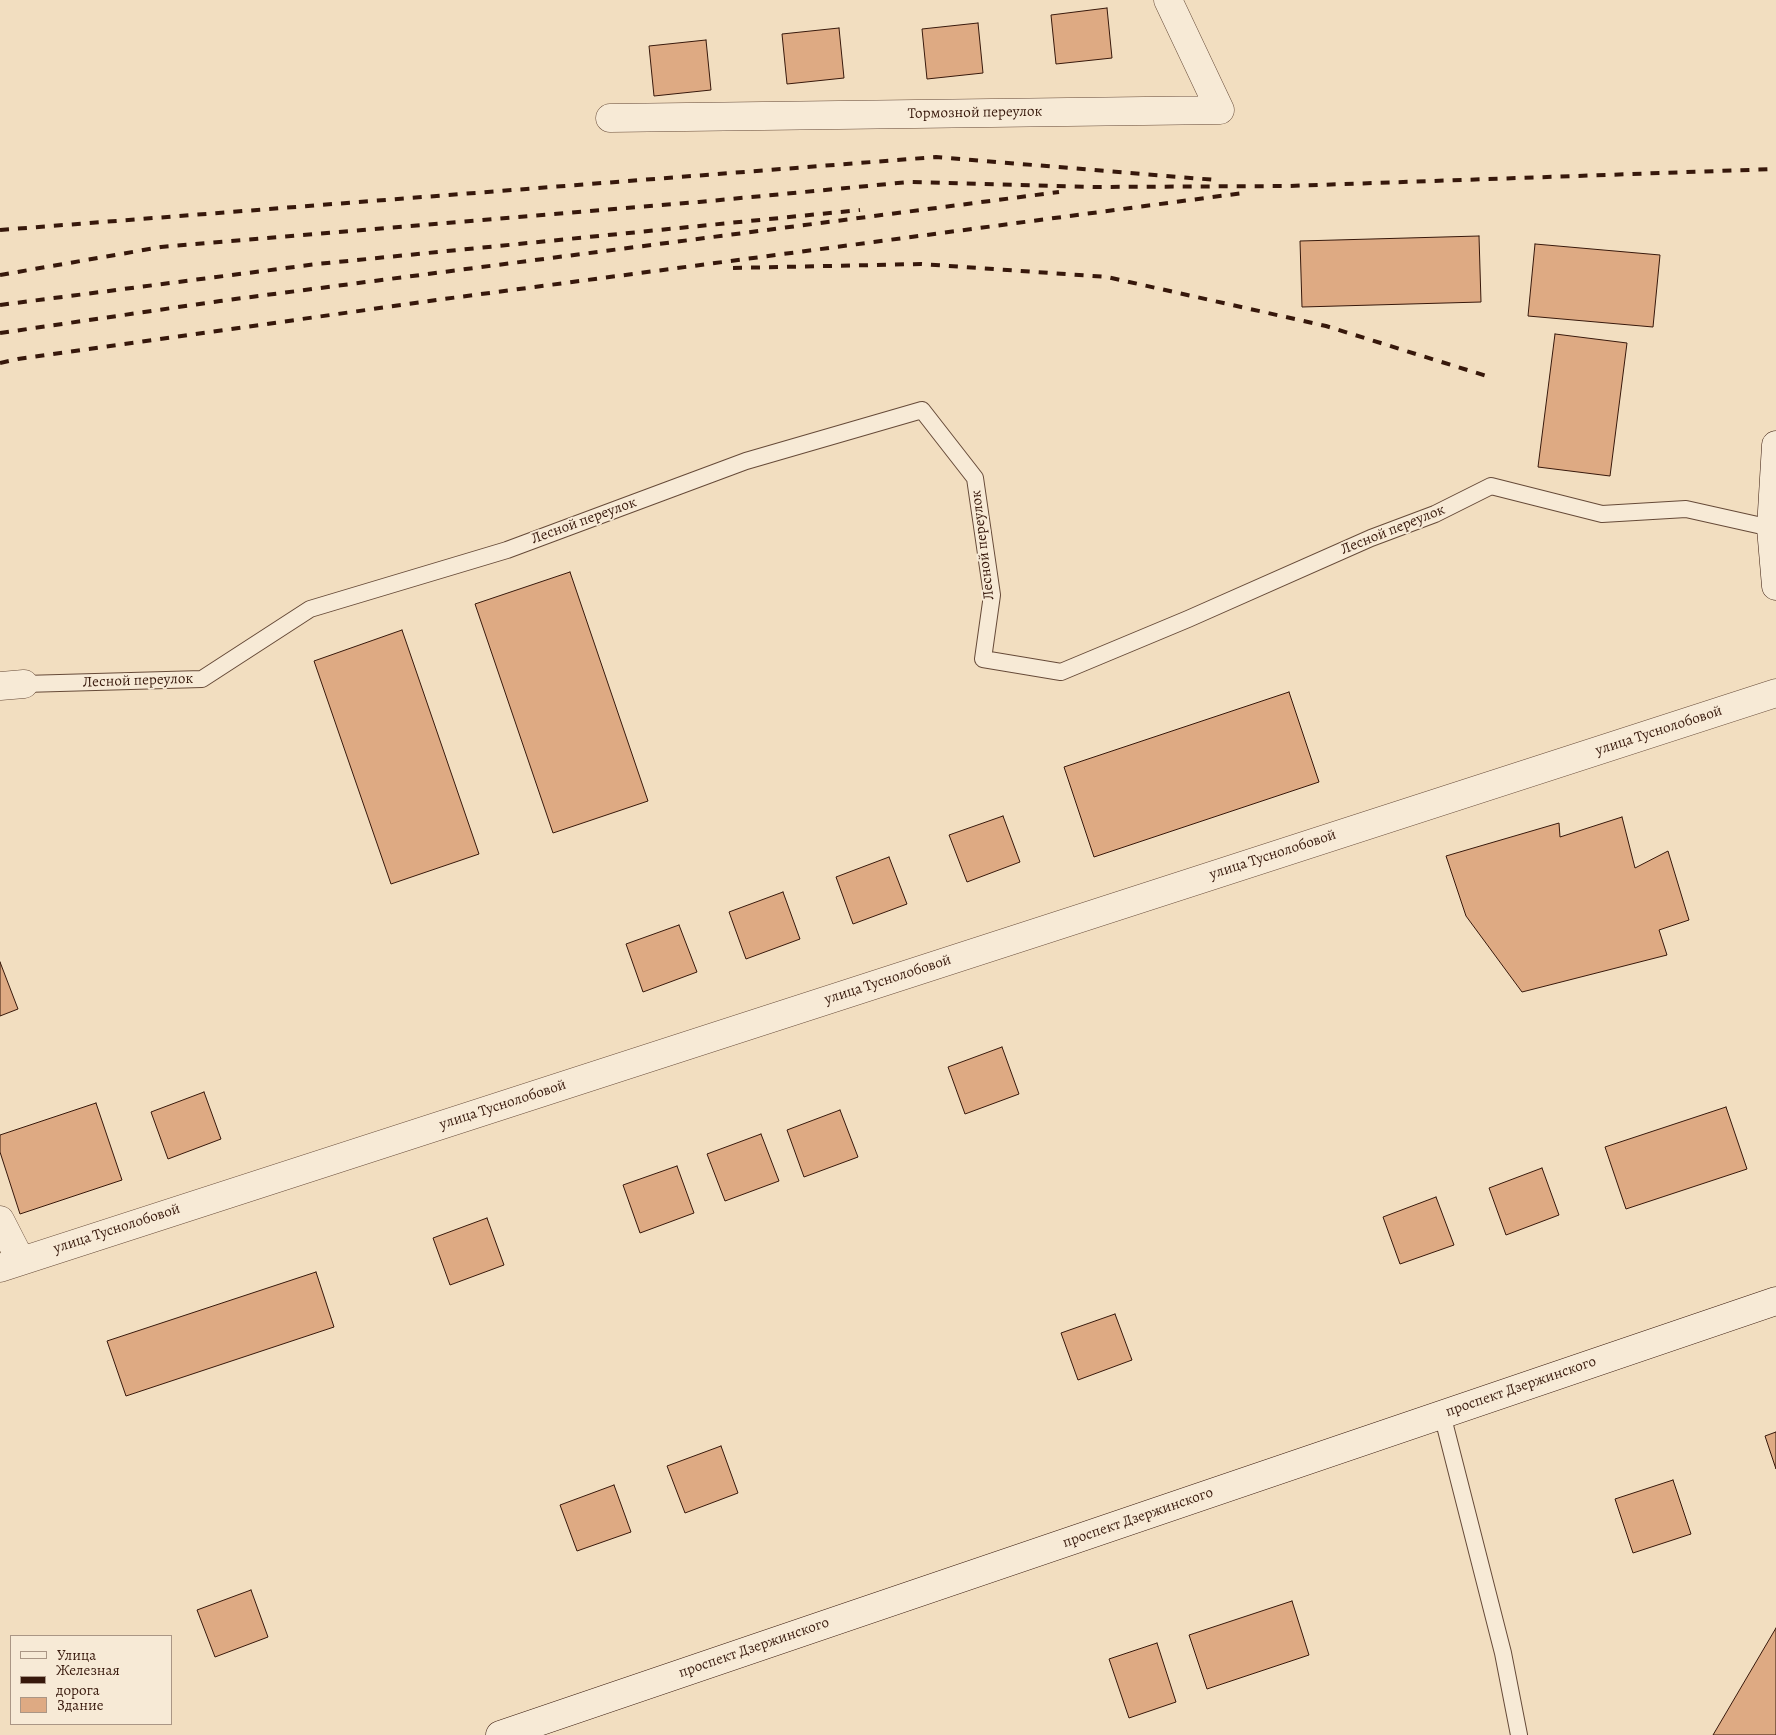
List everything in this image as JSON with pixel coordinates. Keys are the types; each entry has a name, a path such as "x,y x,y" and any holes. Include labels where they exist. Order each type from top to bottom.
{"street":[{"name":"Тормозной переулок","path":"610,118 1220,110 1168,0"},
{"path":"1776,445 1771,528 1776,586"},
{"name":"улица Туснолобовой","path":"10,1264 1776,692"},
{"path":"0,1220 10,1264"},
{"name":"проспект Дзержинского","path":"500,1735 1776,1301"}],"lane":[{"name":"Лесной переулок","path":"12,685 202,679 310,609 507,550 746,461 922,410 975,478 992,595 983,659 1061,672 1188,619 1371,538 1435,514 1491,486 1602,514 1686,509 1771,528"},
{"path":"1442,1414 1503,1653 1519,1735"}],"building":[{"path":"1107,8 1112,58 1056,64 1051,15"},
{"path":"978,23 983,73 927,79 922,29"},
{"path":"839,28 844,78 787,84 782,34"},
{"path":"706,40 711,90 654,96 649,46"},
{"path":"1479,236 1481,302 1302,307 1300,241"},
{"path":"1535,244 1660,255 1653,327 1528,316"},
{"path":"1555,334 1627,343 1610,476 1538,467"},
{"path":"570,572 648,801 553,833 475,604"},
{"path":"402,630 479,854 391,884 314,661"},
{"path":"1289,692 1319,782 1094,857 1064,767"},
{"path":"1003,816 1020,862 967,882 949,835"},
{"path":"1622,817 1635,868 1668,851 1689,920 1659,930 1667,955 1522,992 1466,916 1446,856 1559,823 1560,837"},
{"path":"889,857 907,904 853,924 836,877"},
{"path":"783,892 800,939 746,959 729,912"},
{"path":"679,925 697,972 643,992 626,944"},
{"path":"0,962 18,1009 0,1016"},
{"path":"1002,1047 1019,1094 965,1114 948,1067"},
{"path":"204,1092 221,1139 168,1159 151,1112"},
{"path":"96,1103 122,1180 20,1214 0,1152 0,1135"},
{"path":"1726,1107 1747,1169 1626,1209 1605,1147"},
{"path":"840,1110 858,1157 804,1177 787,1130"},
{"path":"761,1134 779,1181 725,1201 707,1154"},
{"path":"677,1166 694,1213 640,1233 623,1185"},
{"path":"1542,1168 1559,1215 1506,1235 1489,1188"},
{"path":"1436,1197 1454,1245 1400,1264 1383,1217"},
{"path":"487,1218 504,1265 450,1285 433,1238"},
{"path":"316,1272 334,1327 126,1396 107,1341"},
{"path":"1115,1314 1132,1360 1078,1380 1061,1333"},
{"path":"1776,1432 1776,1469 1765,1436"},
{"path":"721,1446 738,1493 685,1513 667,1466"},
{"path":"1673,1480 1691,1534 1633,1553 1615,1499"},
{"path":"614,1485 631,1532 577,1551 560,1505"},
{"path":"251,1590 268,1637 215,1657 197,1610"},
{"path":"1292,1601 1309,1655 1207,1689 1189,1635"},
{"path":"1776,1628 1776,1735 1713,1735"},
{"path":"1157,1643 1176,1702 1129,1718 1109,1659"}],"railway":[{"path":"0,230 936,157 1216,180"},
{"path":"0,275 161,247 699,202 909,182 1094,187 1288,186 1776,169"},
{"path":"0,333 220,301 1059,192"},
{"path":"0,363 444,299 1243,193"},
{"path":"0,305 317,264 860,210"},
{"path":"733,268 921,264 1107,277 1326,326 1493,378"}]}
